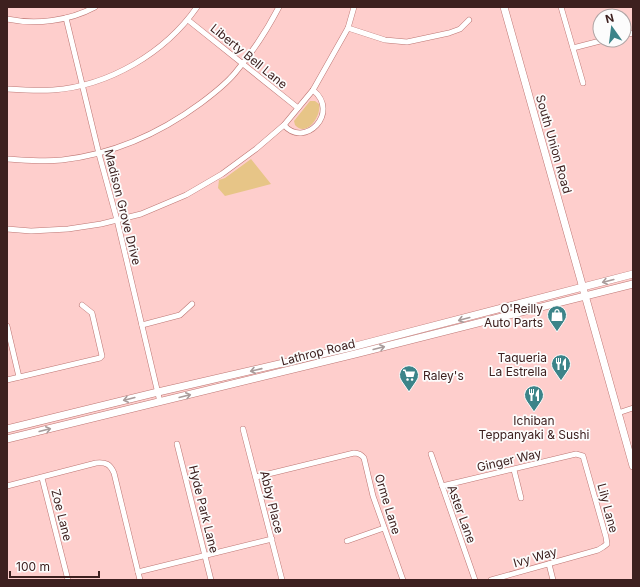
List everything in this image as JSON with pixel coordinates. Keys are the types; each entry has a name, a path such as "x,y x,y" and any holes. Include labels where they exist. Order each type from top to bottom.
{"main road":[{"name":"South Union Road","path":"504,7 632,461"},
{"name":"Lathrop Road","path":"7,439 160,402 354,351 633,274"},
{"name":"Lathrop Road","path":"7,429 158,392 354,351 633,284"}],"street":[{"path":"7,19 36,22 48,21 66,18 95,7"},
{"path":"7,89 35,91 54,90 97,81 124,70 144,58 166,41 182,27 197,7"},
{"path":"7,159 33,161 61,160 99,154 119,148 155,133 183,116 211,95 234,74 268,26 278,7"},
{"path":"7,229 31,231 68,229 141,214 186,195 222,174 256,149 284,125 313,90 348,28 354,7"},
{"path":"561,7 583,83"},
{"name":"Madison Grove Drive","path":"66,18 99,154 117,220 160,402"},
{"name":"Liberty Bell Lane","path":"188,20 298,108"},
{"path":"348,28 384,40 408,42 449,33 460,29 469,20"},
{"path":"573,48 592,43"},
{"path":"284,125 290,131 304,133 311,130 319,122 323,114 323,104 319,94 313,90"},
{"path":"142,325 180,315 192,304"},
{"path":"7,380 86,360 97,359 102,356 92,313 82,305"},
{"path":"7,326 19,377"},
{"path":"618,413 633,408"},
{"name":"Abby Place","path":"244,429 282,580"},
{"name":"Hyde Park Lane","path":"177,444 211,580"},
{"name":"Orme Lane","path":"256,477 340,456 358,453 364,458 373,496 403,580"},
{"name":"Aster Lane","path":"431,454 475,580"},
{"name":"Ginger Way","path":"442,486 576,454 582,455"},
{"name":"Lily Lane","path":"582,455 585,459 606,537 606,544 603,547 585,554"},
{"path":"7,486 96,463 103,462 111,466 140,580"},
{"path":"514,470 521,498"},
{"name":"Zoe Lane","path":"42,478 68,580"},
{"path":"347,541 384,528"},
{"path":"138,572 272,539"},
{"name":"Ivy Way","path":"491,580 585,554"},
{"path":"549,564 553,580"}],"shaded area":[{"path":"310,101 315,101 319,104 316,119 308,127 304,129 299,128 295,125 294,121"},
{"path":"251,159 271,184 225,196 218,188 219,180 225,178"}],"place":[{"name":"O'Reilly Auto Parts","path":"557,332"},
{"name":"Taqueria La Estrella","path":"561,381"},
{"name":"Raley's","path":"409,392"},
{"name":"Ichiban Teppanyaki & Sushi","path":"534,412"}]}
